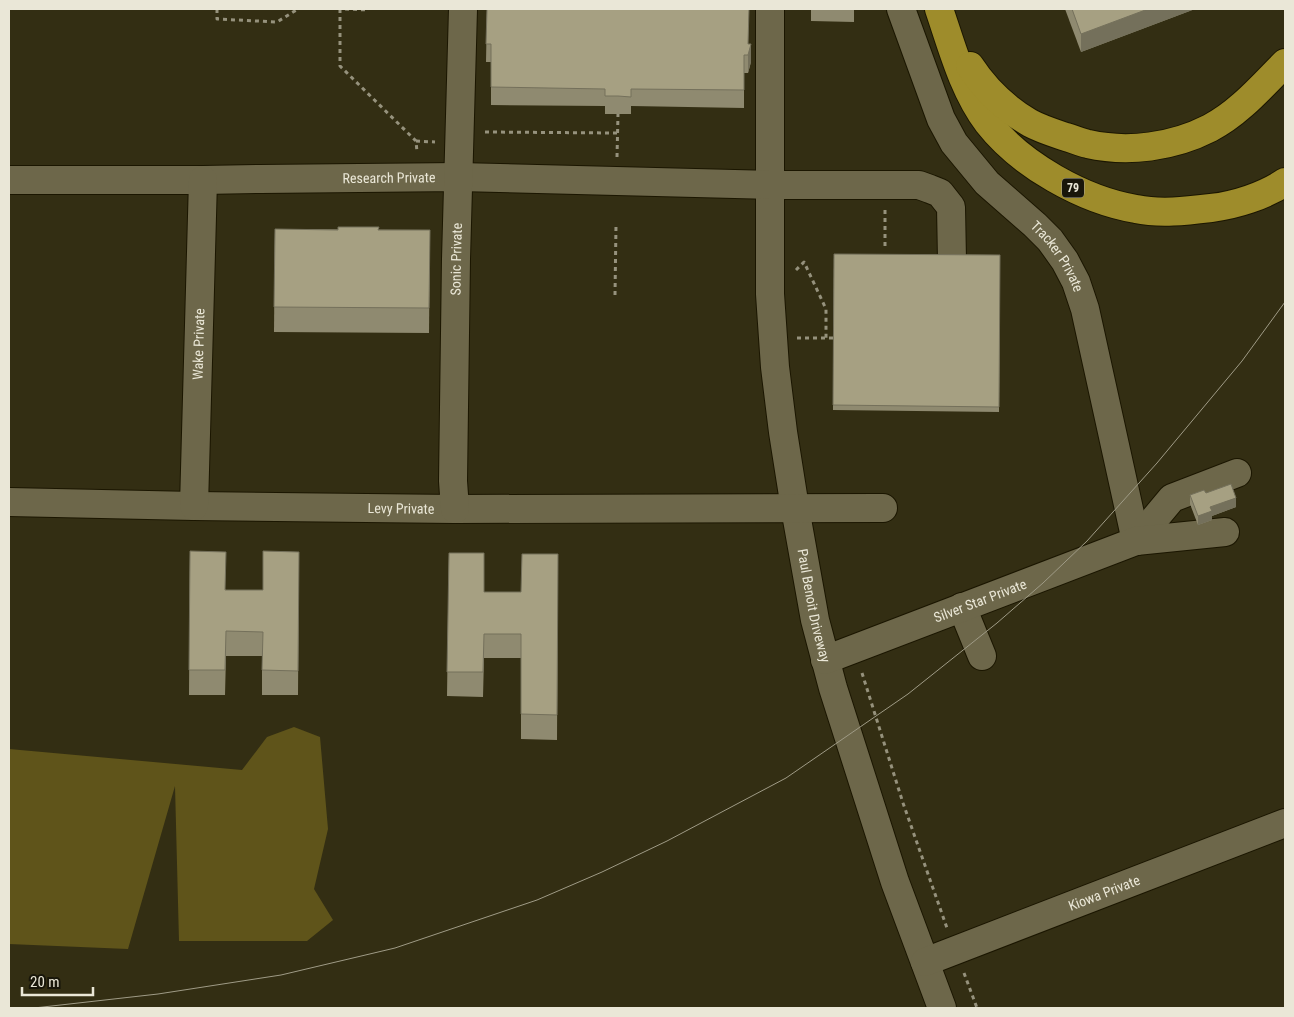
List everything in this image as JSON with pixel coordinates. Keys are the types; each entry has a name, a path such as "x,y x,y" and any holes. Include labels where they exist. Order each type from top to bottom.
{"highway":[{"name":"79","path":"940,14 971,67 987,89 1006,106 1031,124 1088,144 1120,148 1147,147 1191,137 1212,127 1233,112 1285,63"},
{"name":"79","path":"940,14 965,83 988,122 1008,145 1030,163 1063,183 1099,200 1136,209 1163,212 1227,206 1254,197 1285,182"}],"street":[{"name":"Sonic Private","path":"455,509 453,455 456,260 463,9"},
{"name":"Paul Benoit Driveway","path":"770,9 770,294 783,432 795,508 815,620 833,688 895,882 942,1008"},
{"name":"Tracker Private","path":"900,9 941,118 954,142 987,183 1035,224 1050,240 1076,282 1085,309 1136,541"},
{"name":"Research Private","path":"9,180 459,177 770,185 919,185 930,188 940,194 951,207 952,260"},
{"name":"Wake Private","path":"194,506 202,180"},
{"path":"1136,541 1172,498 1236,473"},
{"name":"Levy Private","path":"9,502 455,509 883,508"},
{"path":"1136,541 1224,532"},
{"name":"Silver Star Private","path":"825,660 1136,541"},
{"path":"962,607 982,656"},
{"name":"Kiowa Private","path":"924,962 1285,823"}],"path":[{"path":"217,9 217,19 277,22 298,9"},
{"path":"340,9 340,66 416,141 419,178"},
{"path":"345,9 369,10"},
{"path":"617,161 618,114"},
{"path":"416,141 443,142 487,132 617,133"},
{"path":"884,185 885,247"},
{"path":"616,225 616,294"},
{"path":"770,294 804,262 826,309 826,338"},
{"path":"773,338 834,338"},
{"path":"854,648 904,803 977,1008"}],"shaded area":[{"path":"294,727 320,737 328,829 314,889 333,920 307,941 179,941 175,786 128,949 9,944 9,749 242,770 267,737"}],"building":[{"path":"487,9 749,9 748,44 751,44 748,55 744,55 744,90 631,89 631,97 605,96 605,89 491,87 491,44 486,44"},
{"path":"1072,9 1148,9 1081,34"},
{"path":"338,227 379,227 378,230 430,230 429,308 274,307 275,229 338,230"},
{"path":"834,254 1000,255 999,407 833,405"},
{"path":"1231,484 1236,498 1210,507 1212,511 1198,516 1190,495 1204,490 1206,493"},
{"path":"190,551 226,552 225,590 263,590 263,551 299,552 298,671 262,670 263,632 226,631 225,670 189,670"},
{"path":"449,553 484,553 484,592 521,592 522,554 558,554 557,715 521,714 521,634 484,634 483,672 447,672"}],"tram line":[{"path":"34,1008 158,994 281,975 395,948 537,900 602,872 667,841 786,778 908,694 997,623 1043,583 1087,541 1157,463 1242,361 1285,302"}]}
